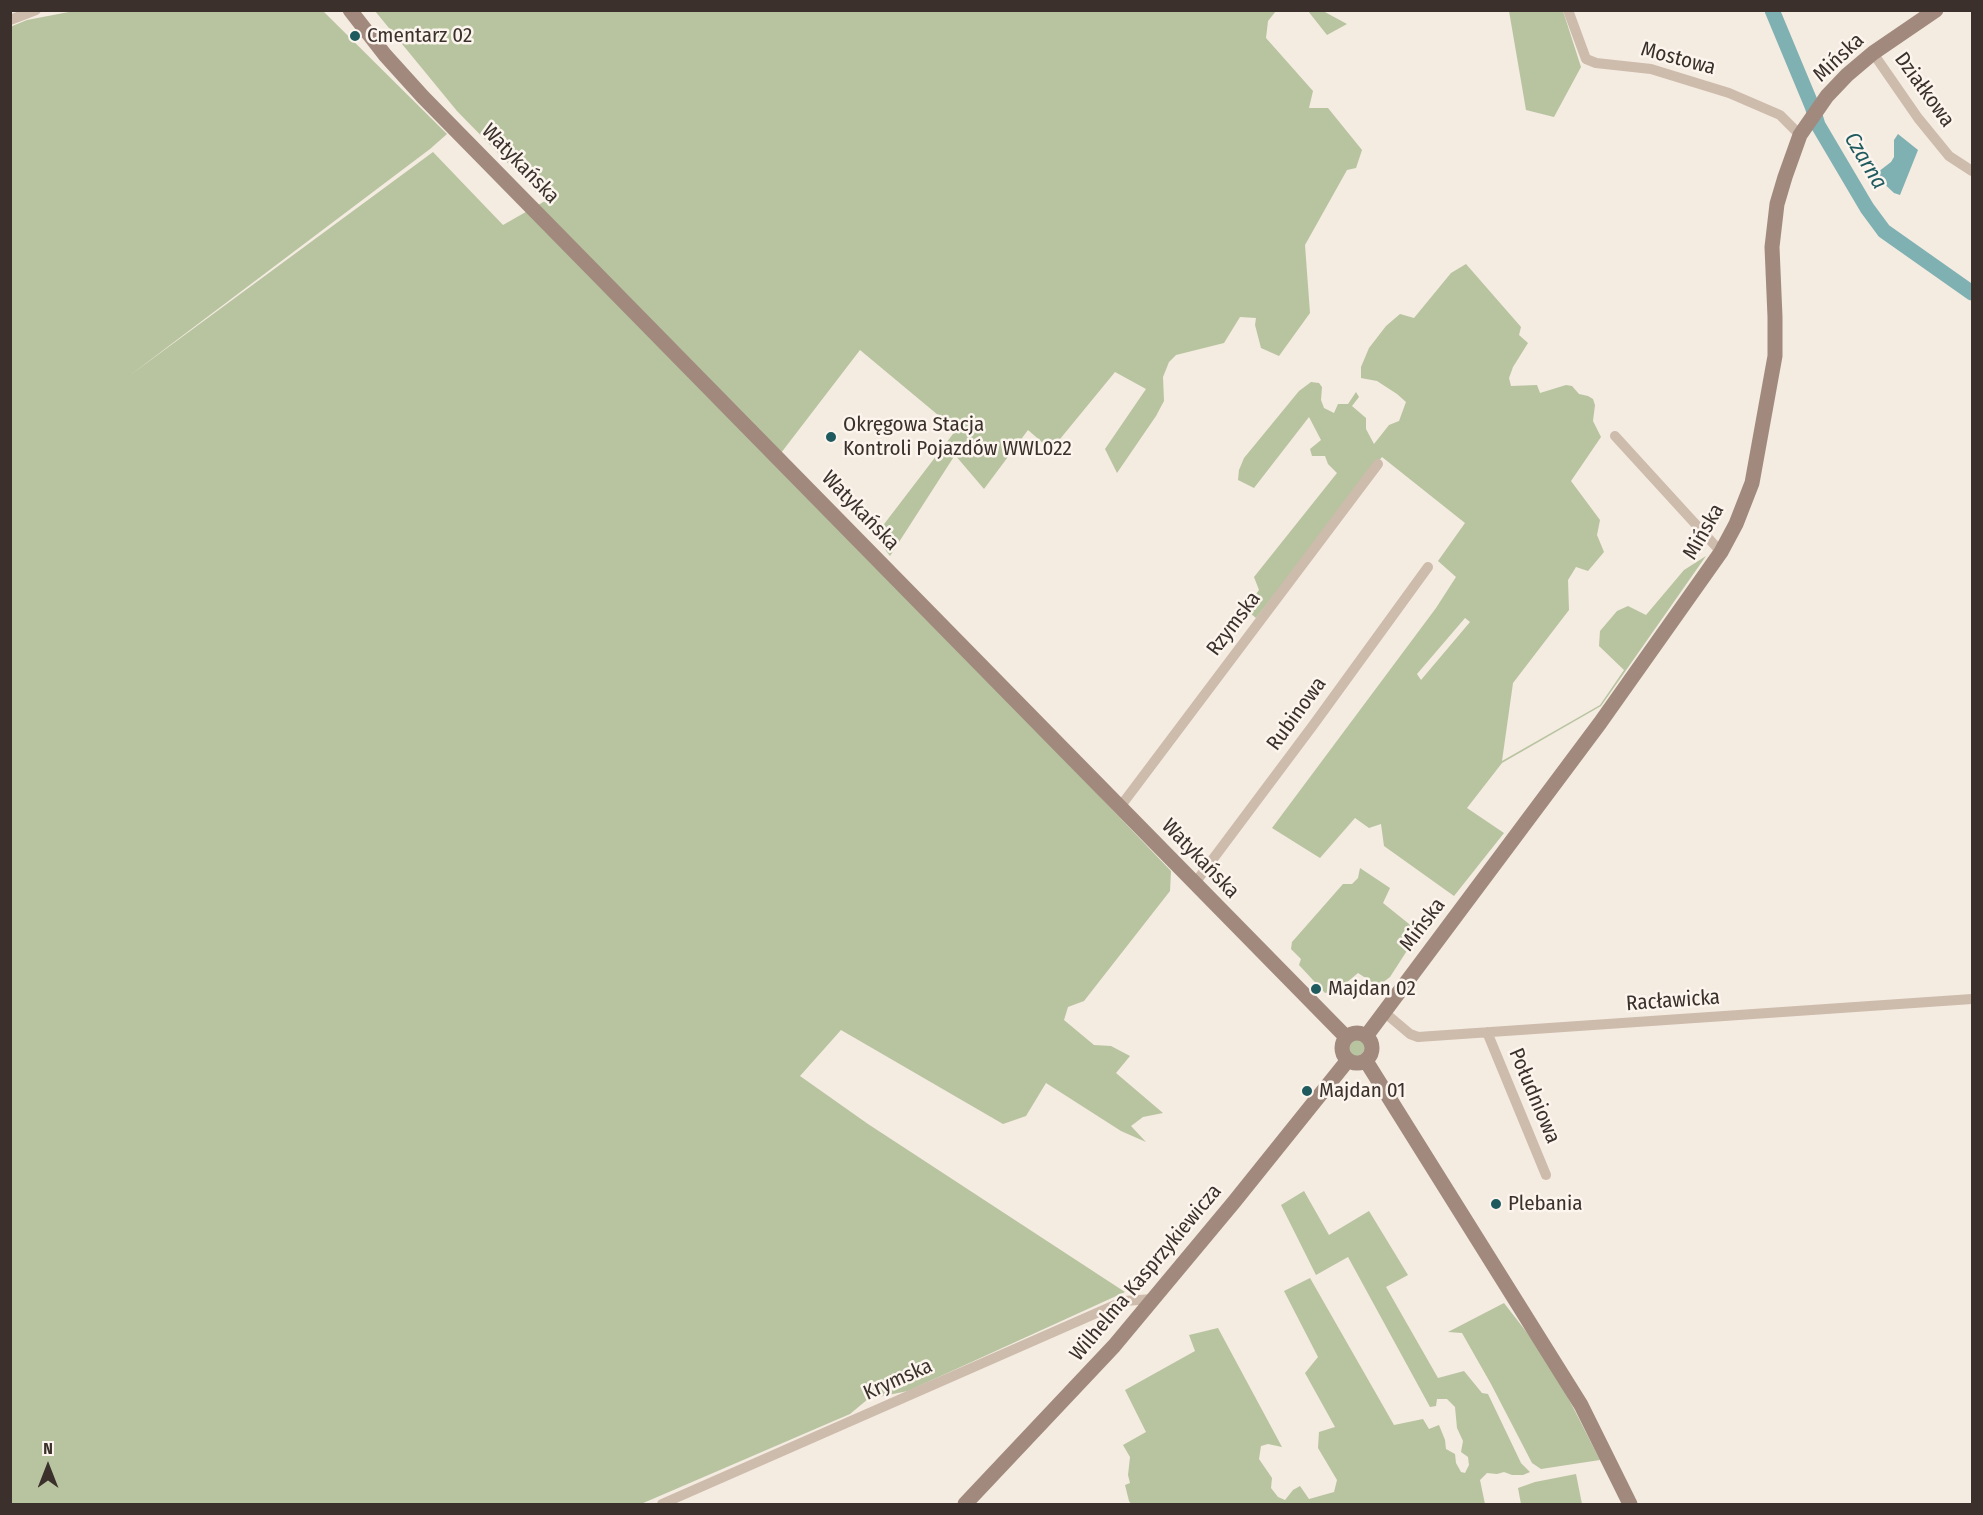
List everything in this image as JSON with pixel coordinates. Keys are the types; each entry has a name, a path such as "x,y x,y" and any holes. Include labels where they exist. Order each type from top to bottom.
{"street":[{"path":"10,20 36,10"},
{"name":"Watykańska","path":"350,10 374,42 423,97 1346,1037"},
{"name":"Mostowa","path":"1568,10 1586,59 1596,63 1650,69 1729,93 1780,115 1803,130"},
{"name":"Mińska","path":"1367,1035 1600,723 1721,552 1736,524 1752,483 1762,438 1775,356 1773,229 1785,177 1803,130 1827,96 1847,75 1873,53 1936,10"},
{"name":"Działkowa","path":"1873,53 1918,118 1949,156 1972,171"},
{"path":"1615,436 1721,552"},
{"name":"Rzymska","path":"1120,807 1378,464"},
{"name":"Rubinowa","path":"1195,883 1428,567"},
{"name":"Racławicka","path":"1384,1012 1410,1034 1418,1037 1972,999"},
{"path":"1356,1032 1367,1035 1373,1045 1373,1051 1366,1060 1357,1063 1348,1060 1342,1051 1346,1037 1356,1032"},
{"name":"Południowa","path":"1487,1032 1546,1175"},
{"name":"Wilhelma Kasprzykiewicza","path":"965,1504 1090,1373 1234,1202 1348,1060"},
{"path":"1366,1060 1581,1405 1630,1504"},
{"name":"Krymska","path":"662,1504 1124,1301 1153,1299"}],"green space":[{"path":"74,11 323,11 447,134 129,376 433,152 503,225 545,201 457,111 375,11 1276,11 1268,21 1266,38 1313,91 1309,108 1328,108 1362,150 1356,168 1347,170 1305,245 1310,313 1279,356 1261,348 1255,325 1256,318 1240,317 1224,343 1176,355 1169,362 1163,377 1164,401 1117,473 1105,449 1146,389 1115,372 1051,450 1028,430 984,489 955,455 890,556 875,536 956,430 860,350 781,453 928,617 1171,871 1170,891 1084,1001 1068,1007 1064,1020 1094,1045 1111,1046 1130,1056 1116,1073 1163,1113 1143,1117 1131,1126 1146,1142 1121,1131 1046,1083 1026,1116 1003,1124 841,1030 800,1076 868,1124 1125,1292 908,1391 868,1399 850,1414 641,1504 11,1504 10,27 27,20"},
{"path":"1308,11 1323,11 1347,24 1327,35"},
{"path":"1509,11 1563,11 1581,67 1554,117 1526,110"},
{"path":"1466,264 1521,327 1519,335 1528,343 1513,367 1509,378 1511,386 1537,385 1540,393 1566,385 1572,386 1579,394 1593,399 1595,405 1593,421 1601,437 1571,481 1600,520 1597,535 1604,552 1588,571 1576,567 1568,580 1569,610 1513,683 1502,761 1600,705 1624,670 1599,646 1600,631 1617,611 1628,606 1646,615 1684,570 1706,556 1601,706 1502,763 1467,808 1504,833 1454,896 1384,846 1381,824 1369,828 1355,818 1320,858 1272,828 1436,608 1456,577 1438,561 1465,523 1382,457 1256,618 1239,604 1253,598 1259,590 1254,577 1337,473 1328,464 1325,456 1312,456 1310,449 1321,440 1309,417 1254,488 1238,480 1244,458 1299,391 1311,382 1319,383 1322,387 1321,400 1324,408 1334,413 1338,404 1348,404 1356,392 1359,397 1352,406 1366,418 1366,429 1374,444 1389,425 1399,421 1406,402 1377,381 1361,378 1361,367 1369,348 1386,326 1400,314 1414,318 1451,273","holes":["1465,618 1470,622 1421,680 1417,674"]},
{"path":"1360,868 1390,888 1383,903 1419,932 1390,977 1378,986 1358,973 1339,989 1325,993 1299,965 1301,959 1291,949 1292,942 1343,884 1352,884 1358,878"},
{"path":"1352,1038 1360,1038 1365,1043 1363,1054 1352,1056 1347,1051 1347,1043"},
{"path":"1304,1191 1329,1235 1369,1211 1408,1275 1386,1287 1438,1378 1464,1371 1482,1393 1488,1394 1521,1463 1530,1472 1523,1475 1504,1472 1487,1473 1480,1480 1485,1504 1131,1504 1129,1501 1125,1485 1130,1483 1128,1475 1130,1457 1123,1445 1146,1432 1125,1390 1195,1351 1189,1335 1218,1328 1282,1447 1268,1444 1261,1446 1259,1459 1272,1478 1271,1488 1278,1497 1285,1500 1293,1490 1300,1486 1309,1499 1334,1492 1337,1480 1318,1448 1319,1432 1335,1427 1305,1373 1318,1357 1284,1291 1310,1278 1394,1425 1423,1419 1429,1429 1439,1425 1446,1449 1455,1454 1456,1463 1461,1472 1465,1473 1469,1465 1468,1457 1461,1452 1463,1441 1457,1428 1455,1407 1447,1399 1437,1399 1436,1406 1430,1407 1348,1257 1316,1275 1281,1205"},
{"path":"1504,1303 1546,1357 1600,1460 1541,1469 1532,1463 1462,1333 1448,1332"},
{"path":"1576,1474 1582,1504 1521,1504 1518,1488 1535,1482"}],"water":[{"path":"1898,134 1918,150 1900,195 1894,193 1877,177 1878,172 1894,157 1894,140"}],"waterway":[{"name":"Czarna","path":"1772,10 1818,125 1867,208 1884,231 1972,293"}],"place":[{"name":"Cmentarz 02","path":"355,36"},
{"name":"Okręgowa Stacja Kontroli Pojazdów WWL022","path":"831,437"},
{"name":"Majdan 02","path":"1316,989"},
{"name":"Majdan 01","path":"1307,1091"},
{"name":"Plebania","path":"1496,1204"}]}
